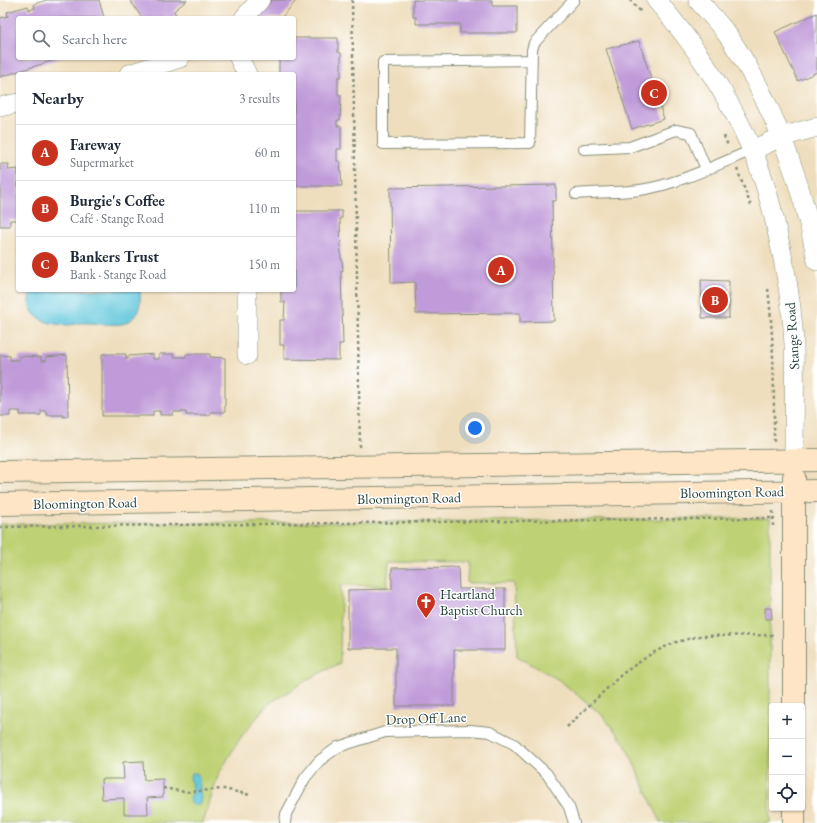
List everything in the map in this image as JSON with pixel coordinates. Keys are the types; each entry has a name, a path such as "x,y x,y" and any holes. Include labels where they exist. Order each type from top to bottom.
{"main road":[{"name":"Stange Road","path":"794,460 794,703"},
{"path":"0,472 817,460"},
{"name":"Bloomington Road","path":"0,504 817,491"},
{"path":"794,811 794,823"}],"street":[{"path":"246,16 260,0"},
{"name":"Stange Road","path":"656,0 675,21 703,61 729,104 752,150 766,189 776,224 788,286 794,343 794,460"},
{"path":"698,0 731,39 758,86 781,137 797,180 811,229 817,261"},
{"path":"135,72 174,60"},
{"path":"240,60 246,72"},
{"path":"0,107 16,103"},
{"path":"752,150 781,137 817,127"},
{"path":"247,292 247,355"}],"lane":[{"path":"532,60 383,62 383,144 530,144 532,60 534,43 574,0"},
{"path":"584,149 630,147 676,130 691,133 706,169"},
{"path":"576,194 640,190 668,183 752,150"},
{"name":"Drop Off Lane","path":"284,823 286,814 305,778 319,761 338,747 385,732 470,730 490,732 514,744 547,774 569,807 574,823"}],"path":[{"path":"352,0 361,466"},
{"path":"630,0 644,16"},
{"path":"721,129 727,142"},
{"path":"740,175 753,213"},
{"path":"768,283 771,309 774,440"},
{"path":"0,527 776,518"},
{"path":"566,727 622,674 651,654 673,643 700,636 776,635"},
{"path":"163,788 185,792 224,789 250,796"}],"green space":[{"path":"770,518 770,823 661,823 625,744 602,715 559,680 517,656 514,583 467,583 468,562 389,561 387,586 341,585 340,663 312,677 267,705 241,737 219,773 203,823 0,823 0,524"}],"water":[{"path":"31,292 140,292 140,304 135,316 128,322 114,325 85,323 59,325 44,321 37,317 33,312 29,299"},
{"path":"192,773 198,774 201,801 195,806 190,801 192,790 190,775"}],"building":[{"path":"47,0 99,0 103,16 16,16 16,60 55,60 0,77 0,18 8,16 7,12 28,6 29,10 35,8 34,4"},
{"path":"130,0 187,0 174,11 176,15 174,16 141,16"},
{"path":"272,0 297,0 283,16 258,16"},
{"path":"413,0 492,0 492,6 517,6 517,33 460,33 460,24 416,24 416,17 413,17"},
{"path":"817,13 817,72 798,81 775,32"},
{"path":"296,38 338,38 338,52 341,53 341,77 338,77 338,95 341,95 340,120 337,120 337,126 341,126 341,149 337,149 337,161 340,161 342,186 296,186 296,72 279,72 279,60 296,60"},
{"path":"639,41 664,119 632,129 606,49"},
{"path":"0,164 9,164 8,170 16,169 16,220 10,220 10,226 0,226"},
{"path":"556,185 556,201 552,201 554,321 520,322 520,313 416,314 415,282 391,283 390,188"},
{"path":"296,211 342,211 342,218 340,218 341,259 343,271 341,271 343,344 339,344 339,360 284,359 284,345 280,345 280,320 284,320 285,302 281,302 281,292 296,292"},
{"path":"701,280 729,281 729,318 702,318"},
{"path":"102,354 126,354 126,359 128,359 128,356 153,354 153,359 159,359 159,354 174,354 174,357 186,357 186,354 210,354 210,357 225,358 225,412 211,412 210,415 186,415 186,412 174,412 173,415 160,415 160,411 153,411 153,416 102,416"},
{"path":"0,355 10,356 10,360 19,360 19,356 41,357 41,361 46,361 46,357 67,355 68,416 63,417 63,415 47,415 46,411 41,411 41,415 20,415 20,411 10,411 10,416 0,416"},
{"name":"Heartland Baptist Church","path":"458,567 459,589 505,589 505,650 454,650 454,706 396,706 396,648 348,648 348,590 392,589 392,568"},
{"path":"765,608 771,608 772,619 765,619"},
{"path":"143,761 144,780 163,779 163,797 147,798 148,814 124,814 124,798 102,799 101,779 124,779 123,762"}],"place":[{"name":"Bankers Trust","path":"654,93"},
{"name":"Fareway","path":"501,270"},
{"name":"Burgie's Coffee","path":"715,300"},
{"name":"Heartland Baptist Church","path":"426,619"}]}
